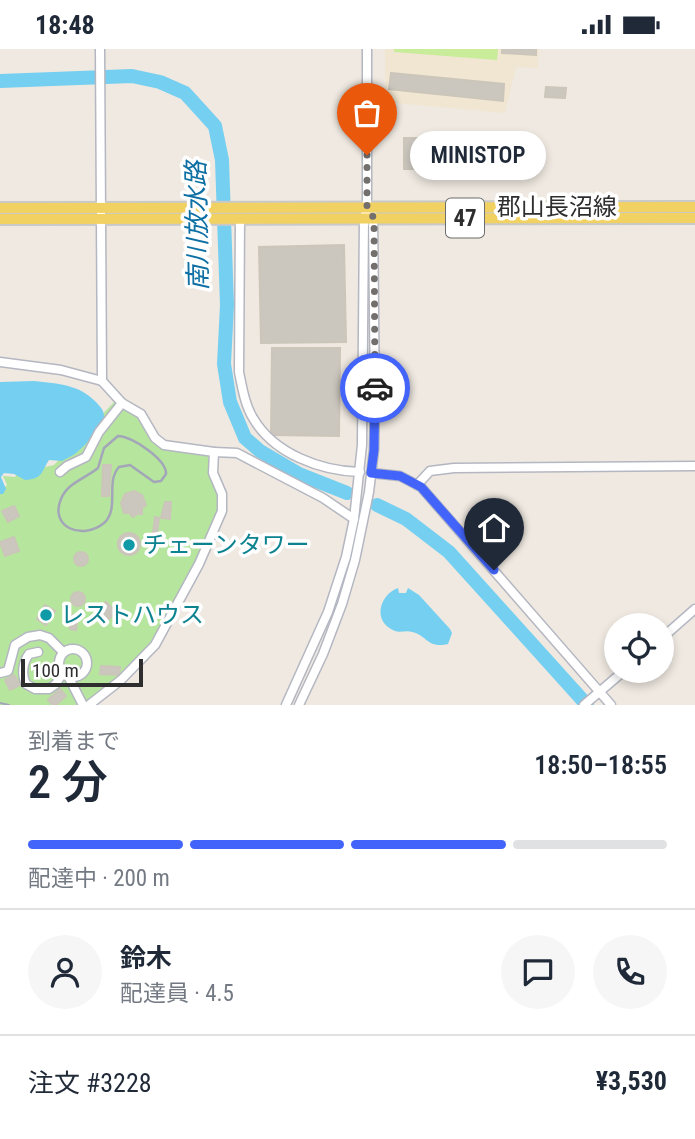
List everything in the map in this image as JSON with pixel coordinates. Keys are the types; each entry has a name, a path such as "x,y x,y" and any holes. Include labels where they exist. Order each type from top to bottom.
{"main road":[{"name":"郡山長沼線","path":"0,208 237,215 695,207"},
{"name":"郡山長沼線","path":"0,219 101,213"},
{"name":"郡山長沼線","path":"368,214 695,218"}],"street":[{"path":"100,49 102,381"},
{"path":"299,705 342,604 355,560 369,492 374,450 367,49"},
{"path":"286,705 328,612 346,557 354,519 360,472 368,214"},
{"path":"237,215 239,372 253,418 285,451 339,472 360,472"},
{"path":"0,362 61,370 102,381 122,403 141,414 155,438 164,445 237,453 323,498 354,519"},
{"path":"60,472 67,465 86,457 100,432 122,403"},
{"path":"89,705 121,680 155,645 199,564 222,511 222,494 212,473 214,452"},
{"path":"417,485 430,471 454,468 695,466"},
{"path":"371,473 400,476 417,485 598,694 611,705"},
{"path":"674,627 695,609"},
{"path":"0,673 8,671 15,645 28,637 40,635 49,638 63,652"},
{"path":"63,652 76,648 85,654 88,664 79,676 66,674"},
{"path":"38,652 25,659 23,668 26,684 35,689 49,689 66,674"},
{"path":"63,652 59,664 82,705"},
{"path":"584,705 610,683"}],"shaded area":[{"path":"385,49 539,49 538,68 516,67 505,113 385,102"}],"green space":[{"path":"394,49 498,49 497,60 394,52"},
{"path":"114,402 134,413 149,435 208,455 211,476 220,496 217,523 153,645 136,663 85,705 0,705 0,492 7,485 3,476 15,477 18,473 54,465"}],"water":[{"path":"34,381 68,386 83,392 100,406 104,417 86,444 75,454 62,461 49,460 38,476 25,480 14,474 4,473 1,477 6,489 0,494 0,382"},
{"path":"398,588 399,593 406,593 408,588 419,595 450,629 452,633 448,644 436,645 410,631 397,632 388,627 383,621 381,609 386,596"}],"building":[{"path":"502,49 536,49 536,55 502,53"},
{"path":"391,73 504,84 503,101 389,89"},
{"path":"546,87 566,88 565,98 545,97"},
{"path":"404,138 418,138 418,169 404,169"},
{"path":"344,245 346,342 261,343 259,247"},
{"path":"272,348 340,348 339,436 271,435"},
{"path":"103,465 111,465 109,496 102,496"},
{"path":"134,491 142,495 146,505 142,508 142,514 133,517 124,513 121,503 125,494"},
{"path":"165,502 171,502 170,519 161,518"},
{"path":"14,506 19,516 8,522 2,511"},
{"path":"155,517 159,518 155,550 151,550"},
{"name":"チェーンタワー","path":"129,533 137,536 140,544 137,552 129,555 121,552 118,544 121,536"},
{"path":"14,537 19,551 5,556 0,542"},
{"path":"78,552 84,552 88,559 84,566 78,566 74,562 74,556"},
{"path":"75,592 81,592 85,599 81,606 75,606 71,602 71,596"},
{"path":"106,602 116,612 105,623 95,613"},
{"name":"レストハウス","path":"45,605 55,611 46,625 37,619"},
{"path":"68,614 74,615 73,619 78,616 76,630 70,629 70,624 67,624"},
{"path":"101,666 120,667 119,675 100,674"},
{"path":"14,675 20,685 10,690 5,680"},
{"path":"60,689 66,696 53,705 48,700"}],"waterway":[{"name":"南川放水路","path":"0,81 132,76 160,82 185,93 215,126 222,160 227,305 224,364 230,402 245,438 260,451 299,474 347,493"},
{"name":"南川放水路","path":"377,505 406,519 449,552 587,705"}],"tram line":[{"path":"0,703 9,705"}],"railway":[{"path":"118,436 132,440 148,450 161,462 166,474 161,481 154,482 130,465 119,467 113,480 109,517 104,523 86,531 70,528 64,524 58,509 64,493 98,468 104,448 118,436"}],"way so far":[{"path":"367,155 367,208 374,218 375,388"}],"place":[{"name":"MINISTOP","path":"367,155"},
{"name":"チェーンタワー","path":"129,545"},
{"name":"レストハウス","path":"46,615"}],"route":[{"path":"375,388 371,473 400,476 421,487 494,570"}]}
